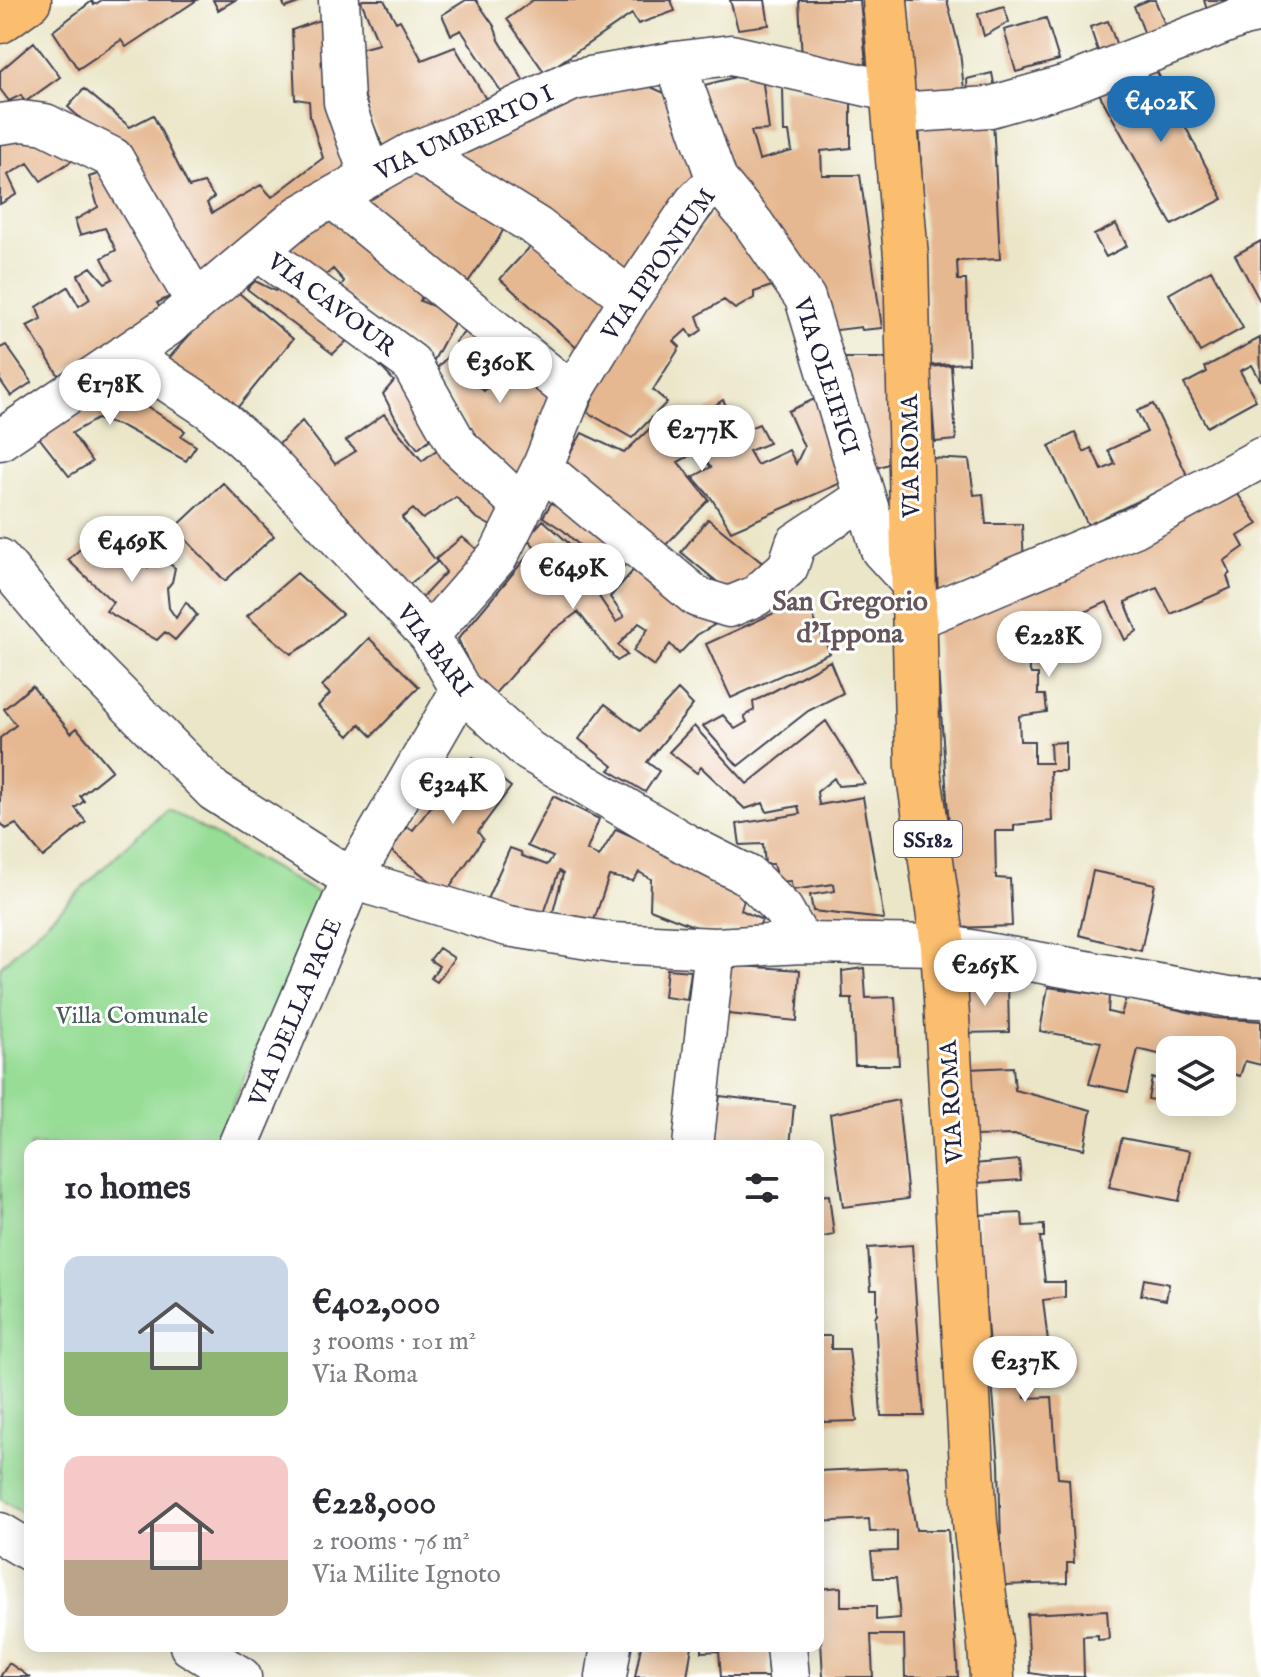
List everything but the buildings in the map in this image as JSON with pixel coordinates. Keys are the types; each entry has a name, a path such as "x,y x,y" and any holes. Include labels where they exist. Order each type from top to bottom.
{"main road":[{"path":"0,21 29,0"},
{"name":"VIA ROMA","path":"885,0 906,257 918,769 943,945 975,1522 992,1677"}],"street":[{"path":"339,0 344,102 370,176"},
{"name":"VIA UMBERTO I","path":"0,440 196,302 299,216 415,151 457,135 573,80 731,55 894,103 990,107 1067,85 1243,16 1261,12"},
{"path":"675,62 717,180"},
{"path":"0,124 22,121 45,124 113,158 196,302"},
{"path":"415,151 537,227 630,298"},
{"name":"VIA IPPONIUM","path":"429,635 498,556 542,468 572,393 630,298 694,203 717,180"},
{"name":"VIA OLEIFICI","path":"717,180 753,223 805,298 881,550 913,602"},
{"path":"333,198 572,393"},
{"name":"VIA CAVOUR","path":"259,251 411,363 458,446 523,507"},
{"name":"VIA BARI","path":"126,354 211,410 261,455 429,635 461,690 529,751 686,844 749,876 783,910 802,943"},
{"path":"913,602 1135,527 1261,458"},
{"path":"542,468 697,597 729,607 756,596 788,567 796,543 865,497"},
{"path":"0,559 80,655 214,791 352,879 508,926 613,943 715,948 802,943 943,945 1229,997 1261,998"},
{"name":"VIA DELLA PACE","path":"241,1140 352,879 461,690"},
{"path":"694,1140 715,948"},
{"path":"0,1533 24,1547"},
{"path":"200,1652 241,1677"},
{"path":"606,1677 610,1652"},
{"path":"787,1652 789,1677"}],"green space":[{"name":"Villa Comunale","path":"166,808 323,896 218,1140 24,1140 24,1514 0,1499 0,967"}],"district":[{"name":"San Gregorio d'Ippona","path":"850,616"}]}
